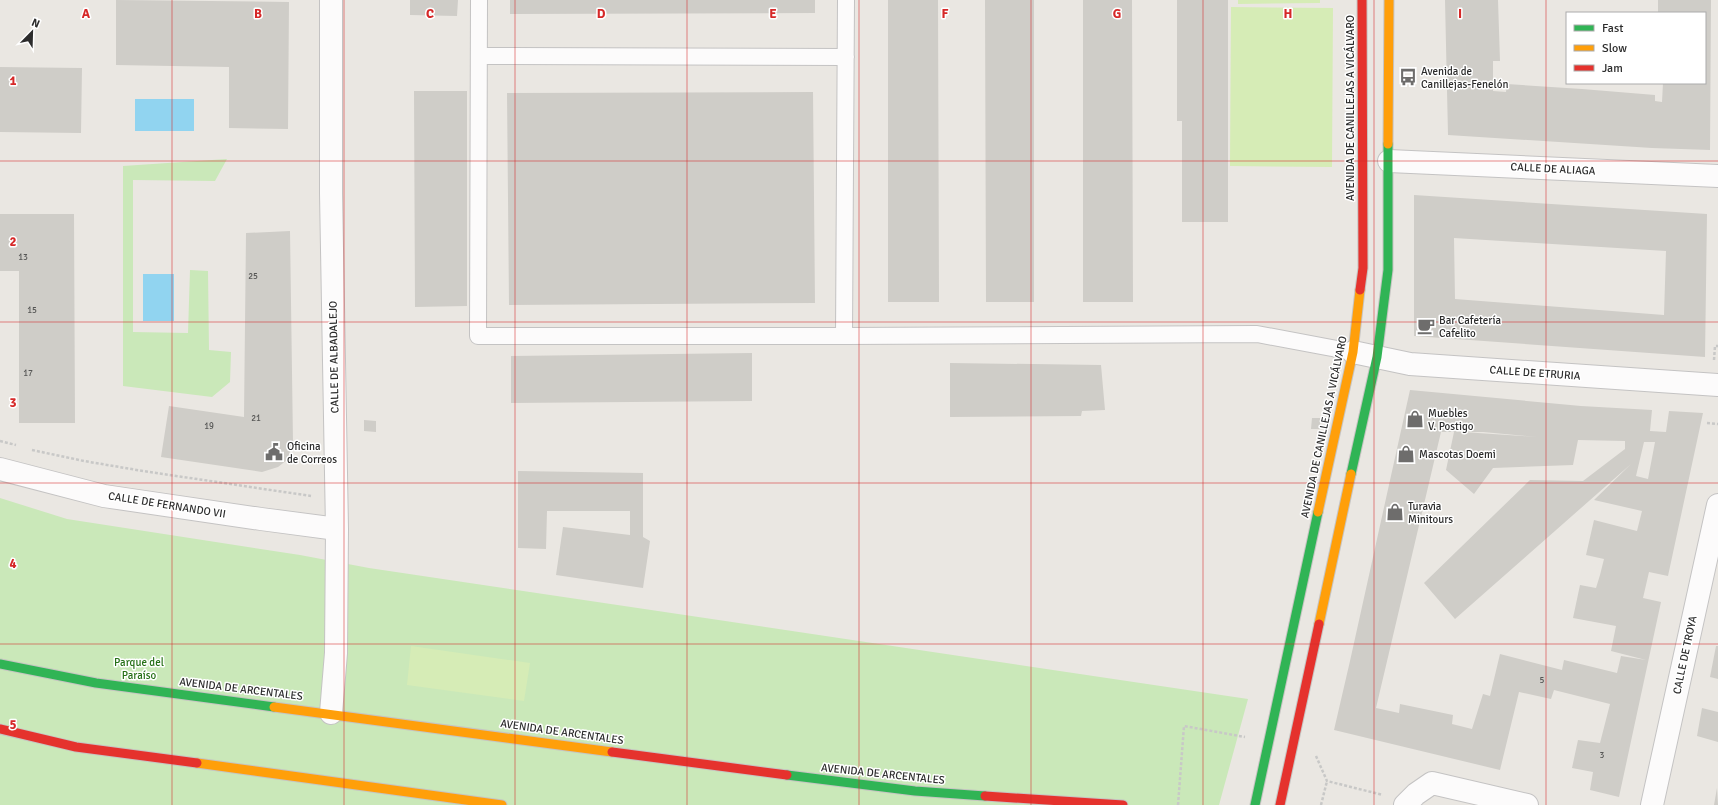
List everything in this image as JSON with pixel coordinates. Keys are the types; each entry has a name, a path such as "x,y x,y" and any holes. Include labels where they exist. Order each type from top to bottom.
{"main road":[{"name":"AVENIDA DE CANILLEJAS A VICÁLVARO","path":"1255,805 1353,352 1363,268 1362,0"},
{"path":"1280,805 1377,357 1388,270 1389,0"},
{"name":"AVENIDA DE ARCENTALES","path":"0,664 96,683 331,713 787,775 915,791 1123,805"},
{"path":"0,729 76,747 502,805"}],"street":[{"name":"CALLE DE ALBADALEJO","path":"331,0 331,193 337,529 336,653 331,713"},
{"name":"CALLE DE ALIAGA","path":"1389,161 1718,176"},
{"name":"CALLE DE ETRURIA","path":"1353,352 1410,364 1718,385"},
{"name":"CALLE DE FERNANDO VII","path":"0,469 104,496 261,520 337,529"},
{"name":"CALLE DE TROYA","path":"1652,805 1718,505"},
{"path":"1404,805 1416,794 1432,783 1527,805"}],"lane":[{"path":"479,0 478,336 1257,334 1353,352"},
{"path":"844,336 846,0"},
{"path":"479,56 846,57"}],"path":[{"path":"1708,361 1714,361 1715,346 1718,346"},
{"path":"1707,423 1718,424"},
{"path":"0,441 20,446"},
{"path":"27,448 92,462 311,496 311,488"},
{"path":"1321,805 1327,781"}],"green space":[{"path":"1238,0 1320,0 1320,3 1238,4"},
{"path":"1231,7 1333,8 1332,167 1230,166"},
{"path":"227,159 215,181 133,180 133,332 188,333 190,270 208,271 209,350 231,352 230,382 212,397 123,386 123,166"},
{"name":"Parque del Paraíso","path":"0,498 67,519 300,555 369,568 1248,699 1219,805 0,805"},
{"path":"411,646 530,663 524,701 407,685"}],"water":[{"path":"135,99 194,99 194,131 135,131"},
{"path":"143,274 174,274 174,321 143,321"}],"building":[{"path":"116,0 289,2 288,129 229,128 229,67 116,65"},
{"path":"410,0 458,0 457,16 410,15"},
{"path":"510,0 815,0 815,13 510,14"},
{"path":"888,0 938,0 939,302 888,302"},
{"path":"985,0 1034,0 1034,302 986,302"},
{"path":"1083,0 1132,0 1133,302 1083,302"},
{"path":"1177,0 1228,0 1228,222 1182,222 1182,121 1177,121"},
{"path":"1445,0 1498,0 1500,61 1493,61 1493,91 1506,92 1507,84 1655,95 1655,101 1662,102 1663,84 1706,84 1706,12 1658,12 1658,0 1711,0 1710,150 1652,148 1448,135"},
{"path":"0,67 82,68 81,133 0,132"},
{"path":"414,91 467,91 467,306 415,307"},
{"path":"813,92 815,303 509,305 507,93"},
{"path":"1414,195 1707,214 1705,357 1414,336","holes":["1454,238 1666,251 1664,315 1455,299"]},
{"path":"0,214 74,214 75,423 19,423 19,271 0,271"},
{"path":"290,231 293,443 287,460 278,467 262,472 161,457 169,406 244,417 246,233"},
{"path":"752,353 752,401 511,403 511,356"},
{"path":"950,363 1101,365 1105,410 1082,411 1081,416 950,417"},
{"path":"1410,390 1581,406 1652,410 1650,431 1666,432 1669,411 1703,413 1668,576 1649,572 1643,598 1661,602 1619,797 1590,790 1593,772 1572,768 1578,740 1600,743 1610,704 1554,690 1551,699 1519,692 1500,770 1334,730","holes":["1441,432 1454,432 1446,470 1474,494 1493,468 1573,465 1578,440 1625,441 1625,449 1583,481 1530,480 1424,583 1455,619 1631,464 1594,500 1642,511 1637,531 1594,520 1586,555 1604,559 1596,588 1580,585 1573,618 1616,626 1611,651 1646,660 1621,656 1617,673 1564,660 1562,670 1500,654 1490,696 1483,694 1472,729 1452,724 1453,715 1400,704 1399,713 1376,708","1463,432 1483,432 1538,437","1644,442 1655,442 1648,479 1636,476"]},
{"path":"1312,418 1320,418 1320,429 1311,429"},
{"path":"364,420 376,421 376,432 364,431"},
{"path":"518,471 643,473 643,537 650,541 643,588 556,575 563,527 630,535 630,511 547,511 546,549 518,548"},
{"path":"1716,646 1718,646 1718,679 1710,677"},
{"path":"1702,708 1718,712 1718,742 1697,736"},
{"path":"1717,788 1718,805 1714,805"}],"traffic: fast":[{"path":"1351,474 1377,357 1388,270 1388,144"},
{"path":"1255,805 1318,512"},
{"path":"0,664 96,683 274,707"},
{"path":"787,775 915,791 985,796"}],"traffic: slow":[{"path":"1388,144 1389,0"},
{"path":"1318,512 1353,352 1360,290"},
{"path":"1319,624 1351,474"},
{"path":"274,707 612,752"},
{"path":"197,763 502,805"}],"traffic: jam":[{"path":"1360,290 1363,268 1362,0"},
{"path":"1280,805 1319,624"},
{"path":"0,729 76,747 197,763"},
{"path":"612,752 787,775"},
{"path":"985,796 1123,805"}],"place":[{"name":"Avenida de Canillejas-Fenelón","path":"1408,77"},
{"name":"Bar Cafetería Cafelito","path":"1426,326"},
{"name":"Muebles V. Postigo","path":"1415,419"},
{"name":"Oficina de Correos","path":"274,452"},
{"name":"Mascotas Doemi","path":"1406,454"},
{"name":"Turavia Minitours","path":"1395,512"}]}
